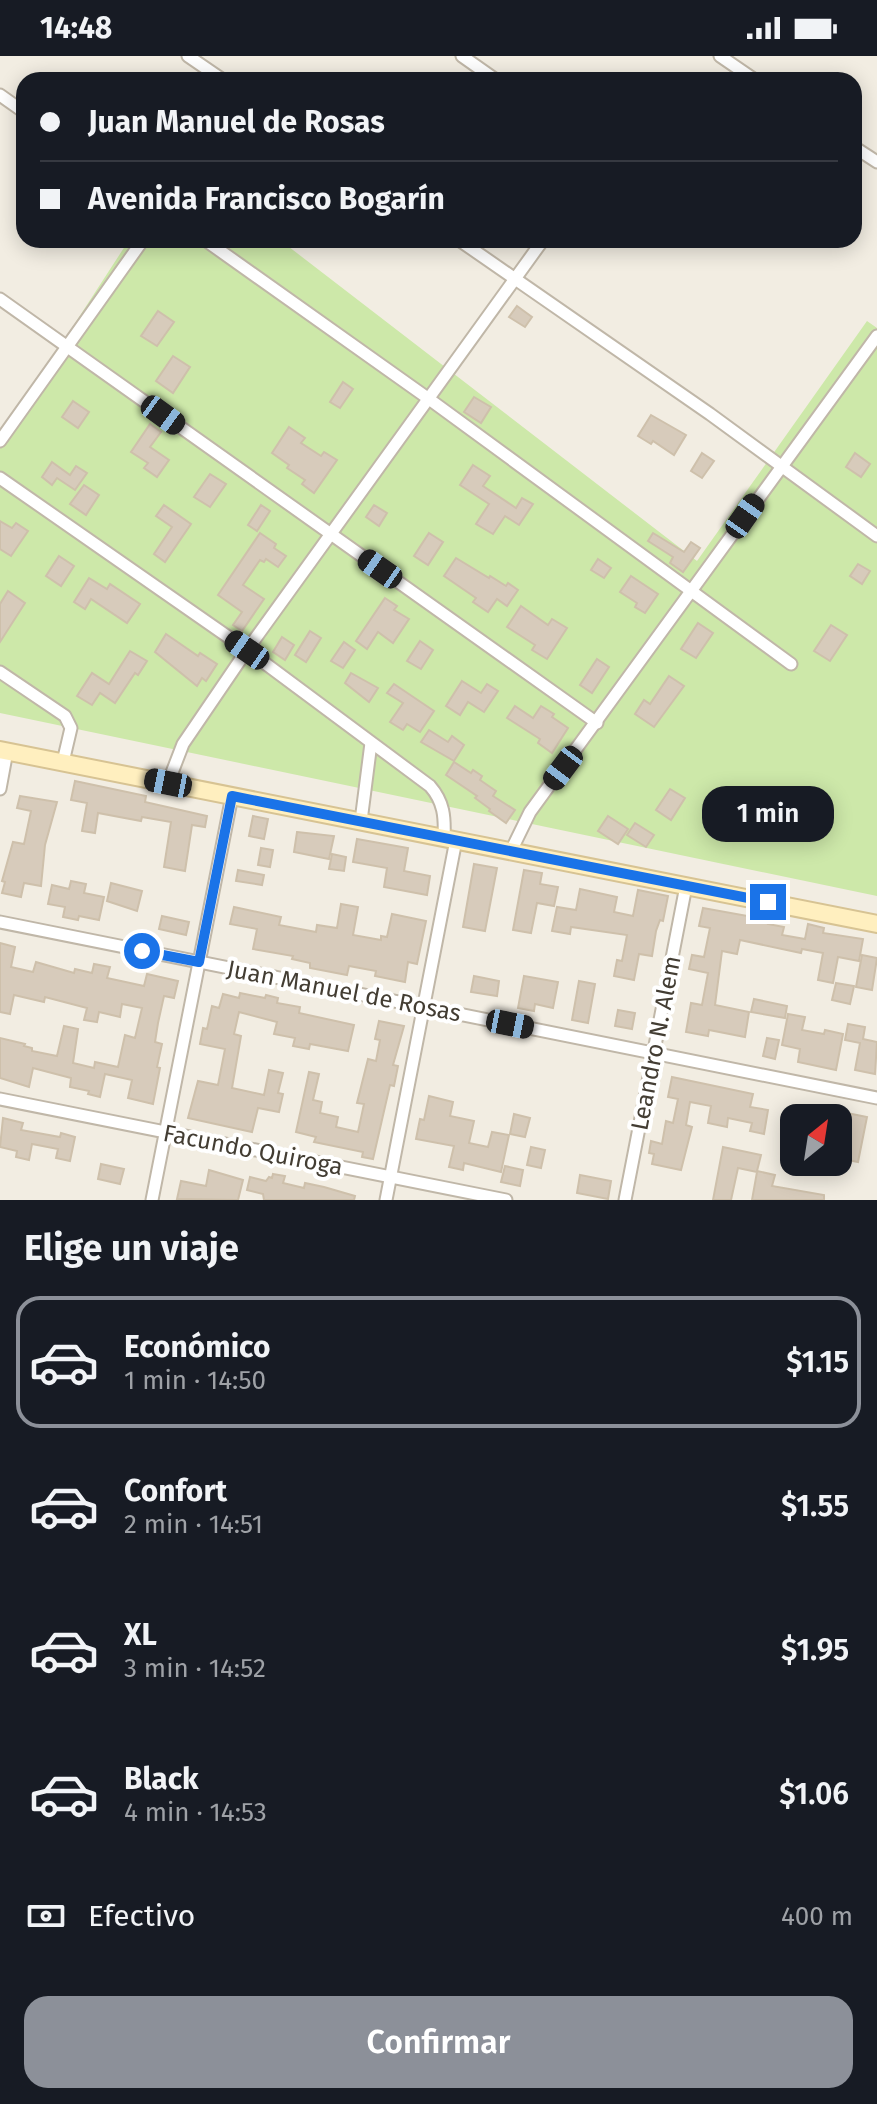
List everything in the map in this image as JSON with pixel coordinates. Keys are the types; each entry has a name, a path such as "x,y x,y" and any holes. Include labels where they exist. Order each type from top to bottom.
{"street":[{"path":"188,56 211,72"},
{"path":"462,56 485,72"},
{"path":"720,56 743,72"},
{"path":"0,441 137,248"},
{"path":"216,248 429,399 791,664"},
{"path":"471,248 877,536"},
{"path":"168,783 183,744 247,650 537,248"},
{"path":"0,299 597,723"},
{"path":"511,851 530,812 781,465 875,344"},
{"path":"0,478 247,650 438,795 450,839 424,1007 386,1200"},
{"path":"0,672 65,716 71,728 63,762"},
{"path":"361,821 371,743"},
{"path":"0,789 4,751 877,924"},
{"path":"152,1200 232,796"},
{"name":"Leandro N. Alem","path":"625,1200 686,886"},
{"name":"Juan Manuel de Rosas","path":"0,922 877,1098"},
{"name":"Facundo Quiroga","path":"0,1099 506,1200"}],"green space":[{"path":"124,248 290,248 697,561 867,321 877,328 877,896 0,713 0,439"}],"building":[{"path":"517,306 532,317 525,327 509,317"},
{"path":"158,311 174,322 157,346 141,336"},
{"path":"173,356 190,367 173,393 156,381"},
{"path":"343,382 353,389 340,408 330,402"},
{"path":"474,397 491,407 481,423 464,412"},
{"path":"73,401 89,412 78,428 62,417"},
{"path":"651,415 686,435 674,455 653,441 651,444 638,436"},
{"path":"150,424 161,432 150,447 169,460 157,477 144,468 148,463 131,452"},
{"path":"289,427 305,438 301,443 321,456 324,452 337,460 314,493 302,484 305,480 272,453"},
{"path":"702,453 714,461 702,478 691,471"},
{"path":"855,453 870,464 861,477 846,467"},
{"path":"52,462 70,475 76,466 87,473 75,490 57,478 52,485 42,477"},
{"path":"473,465 490,476 483,486 516,508 522,498 533,504 519,525 505,516 493,534 476,524 489,504 460,485"},
{"path":"210,474 226,484 210,507 194,497"},
{"path":"84,485 99,495 86,515 70,504"},
{"path":"164,505 191,524 165,562 154,554 172,527 156,516"},
{"path":"261,505 270,511 257,531 248,525"},
{"path":"374,505 387,513 379,526 366,517"},
{"path":"0,521 12,528 16,523 28,531 11,556 0,549"},
{"path":"260,533 286,556 278,567 266,559 264,562 260,560 243,585 264,599 242,631 233,625 242,612 218,595"},
{"path":"429,533 443,542 428,565 414,556"},
{"path":"653,533 684,552 691,542 700,548 683,572 670,563 673,557 648,541"},
{"path":"59,556 74,566 61,586 46,576"},
{"path":"456,558 489,578 506,586 508,583 518,590 507,606 497,599 488,612 473,602 476,598 444,576"},
{"path":"598,559 611,568 604,578 591,570"},
{"path":"858,564 870,571 862,584 850,576"},
{"path":"631,576 658,594 645,613 635,607 637,603 620,592"},
{"path":"89,578 107,589 110,584 140,604 127,623 91,599 85,609 74,602"},
{"path":"8,591 25,603 0,642 0,604"},
{"path":"385,598 397,606 394,610 409,619 393,643 378,632 367,649 356,641"},
{"path":"521,606 548,625 552,619 567,628 547,659 532,650 535,645 507,627"},
{"path":"698,623 713,633 696,658 681,649"},
{"path":"831,625 847,635 830,661 814,651"},
{"path":"310,631 321,638 306,662 295,655"},
{"path":"166,634 198,656 200,653 217,664 206,681 202,678 197,686 155,652"},
{"path":"282,637 294,645 285,660 273,652"},
{"path":"420,641 433,650 421,669 407,661"},
{"path":"344,642 355,650 343,668 331,661"},
{"path":"130,651 147,661 115,703 100,693 92,705 77,696 92,673 109,684"},
{"path":"597,659 609,667 592,693 580,685"},
{"path":"351,673 378,688 369,702 345,683"},
{"path":"669,676 684,686 654,727 635,714 644,700 650,704"},
{"path":"462,681 481,693 487,684 498,691 484,712 468,702 460,715 446,706"},
{"path":"394,684 434,711 420,732 407,724 403,730 390,722 403,703 387,693"},
{"path":"515,706 533,718 541,706 568,728 552,753 538,743 540,739 507,718"},
{"path":"429,730 448,742 452,736 464,745 454,761 421,742"},
{"path":"454,762 482,776 480,780 496,791 493,796 515,810 506,823 475,798 477,796 446,775"},
{"path":"75,781 146,796 145,802 207,816 205,827 192,825 185,871 164,867 171,822 142,817 141,821 98,813 95,833 82,831 87,803 71,800"},
{"path":"670,789 685,798 671,820 656,810"},
{"path":"20,796 57,802 45,845 41,886 24,883 21,897 2,893 5,882 2,881 13,842 24,844 31,811 17,808"},
{"path":"253,816 268,819 264,839 249,836"},
{"path":"608,816 628,829 618,844 598,831"},
{"path":"635,823 654,835 646,847 627,835"},
{"path":"297,832 334,836 329,859 294,852"},
{"path":"357,839 408,848 404,871 430,876 427,895 384,887 387,868 353,862"},
{"path":"261,848 273,850 270,867 258,865"},
{"path":"332,854 346,857 344,871 329,869"},
{"path":"474,864 497,868 485,931 463,927"},
{"path":"238,870 264,875 262,885 236,881"},
{"path":"524,870 542,873 540,884 558,887 554,906 537,903 531,933 513,930"},
{"path":"71,881 86,884 84,893 104,897 99,920 63,917 65,907 48,904 52,885 69,889"},
{"path":"111,883 142,891 137,911 107,901"},
{"path":"580,889 617,897 614,912 633,916 638,890 668,896 663,921 660,920 656,931 652,956 639,954 634,980 614,976 617,960 622,961 627,935 571,927 570,934 552,931 557,907 576,910"},
{"path":"341,904 358,907 353,935 381,940 381,936 387,937 392,914 426,921 417,964 408,962 405,982 375,976 376,971 349,966 347,975 310,968 310,963 292,959 293,956 253,949 257,929 230,924 234,907 281,917 279,925 316,932 317,925 337,928"},
{"path":"703,908 769,920 768,924 784,927 782,935 805,939 808,924 824,928 823,933 863,939 859,961 838,957 833,983 818,980 823,953 802,949 801,953 740,940 737,954 722,951 715,1005 749,1012 745,1037 709,1030 708,1036 686,1032 691,1003 702,1005 708,973 689,969 692,955 704,957 710,928 699,926"},
{"path":"162,916 189,922 186,935 159,929"},
{"path":"0,943 15,947 11,967 33,972 36,962 74,973 75,969 92,973 94,964 110,967 107,978 144,986 147,974 178,981 174,998 164,996 158,1023 155,1042 162,1044 153,1104 128,1098 132,1080 105,1074 100,1097 70,1087 71,1078 33,1068 29,1087 0,1078 0,1038 25,1044 32,1051 57,1056 64,1026 78,1029 73,1063 94,1068 95,1062 118,1067 125,1035 135,1038 142,1008 122,1004 120,1017 99,1012 97,1022 84,1020 87,1008 45,997 44,1002 14,995 10,1014 0,1012"},
{"path":"862,955 877,958 872,990 856,987"},
{"path":"474,976 499,981 497,996 471,992"},
{"path":"524,976 558,982 553,1008 535,1004 534,1011 518,1008"},
{"path":"579,981 595,984 588,1023 572,1020"},
{"path":"836,983 854,986 850,1004 832,1000"},
{"path":"240,993 278,998 277,1003 300,1007 299,1013 354,1025 348,1051 310,1044 309,1049 293,1046 295,1038 274,1034 277,1022 239,1012 234,1034 241,1036 232,1088 264,1095 269,1070 283,1073 278,1093 283,1094 279,1112 258,1108 252,1132 188,1118 198,1081 218,1085 225,1049 200,1044 212,1006 219,1008 223,994 239,998"},
{"path":"754,999 787,1006 785,1018 751,1012"},
{"path":"618,1010 635,1013 632,1029 615,1026"},
{"path":"788,1014 805,1017 802,1030 843,1034 836,1070 798,1062 800,1049 782,1045"},
{"path":"379,1021 404,1026 393,1065 398,1066 394,1086 390,1085 373,1159 362,1157 363,1152 314,1142 316,1137 296,1132 309,1072 319,1074 313,1100 322,1102 320,1113 338,1117 336,1127 358,1132 364,1104 357,1103 368,1059 376,1061 380,1040 375,1039"},
{"path":"848,1024 865,1027 863,1039 877,1042 875,1074 855,1070 860,1043 845,1040"},
{"path":"767,1038 779,1040 775,1059 763,1056"},
{"path":"672,1077 753,1094 750,1107 768,1110 764,1134 750,1131 752,1123 728,1118 727,1127 708,1123 711,1106 690,1102 686,1125 692,1127 681,1170 652,1164 654,1154 649,1153 651,1141 662,1144 666,1121 673,1123 678,1099 668,1097"},
{"path":"429,1096 453,1102 450,1116 474,1121 469,1143 488,1147 492,1132 509,1135 501,1172 464,1163 463,1170 449,1167 454,1146 416,1139"},
{"path":"514,1114 530,1118 525,1137 510,1134"},
{"path":"852,1114 867,1117 858,1162 852,1161"},
{"path":"3,1118 23,1123 21,1130 75,1137 70,1161 56,1158 58,1149 32,1144 29,1160 16,1157 17,1151 0,1147"},
{"path":"531,1147 545,1150 541,1168 527,1165"},
{"path":"723,1147 761,1155 757,1171 775,1175 772,1186 824,1195 824,1200 752,1200 757,1172 738,1168 731,1200 713,1200"},
{"path":"101,1164 124,1169 120,1184 98,1179"},
{"path":"505,1166 523,1170 520,1186 501,1182"},
{"path":"209,1170 243,1180 238,1200 177,1199 181,1181 206,1186"},
{"path":"273,1174 285,1176 283,1183 304,1188 305,1183 324,1187 355,1196 354,1200 264,1200 263,1194 247,1190 250,1177 266,1181"},
{"path":"580,1175 611,1181 608,1199 577,1193"}],"route":[{"path":"142,951 199,962 232,796 768,902"}]}
